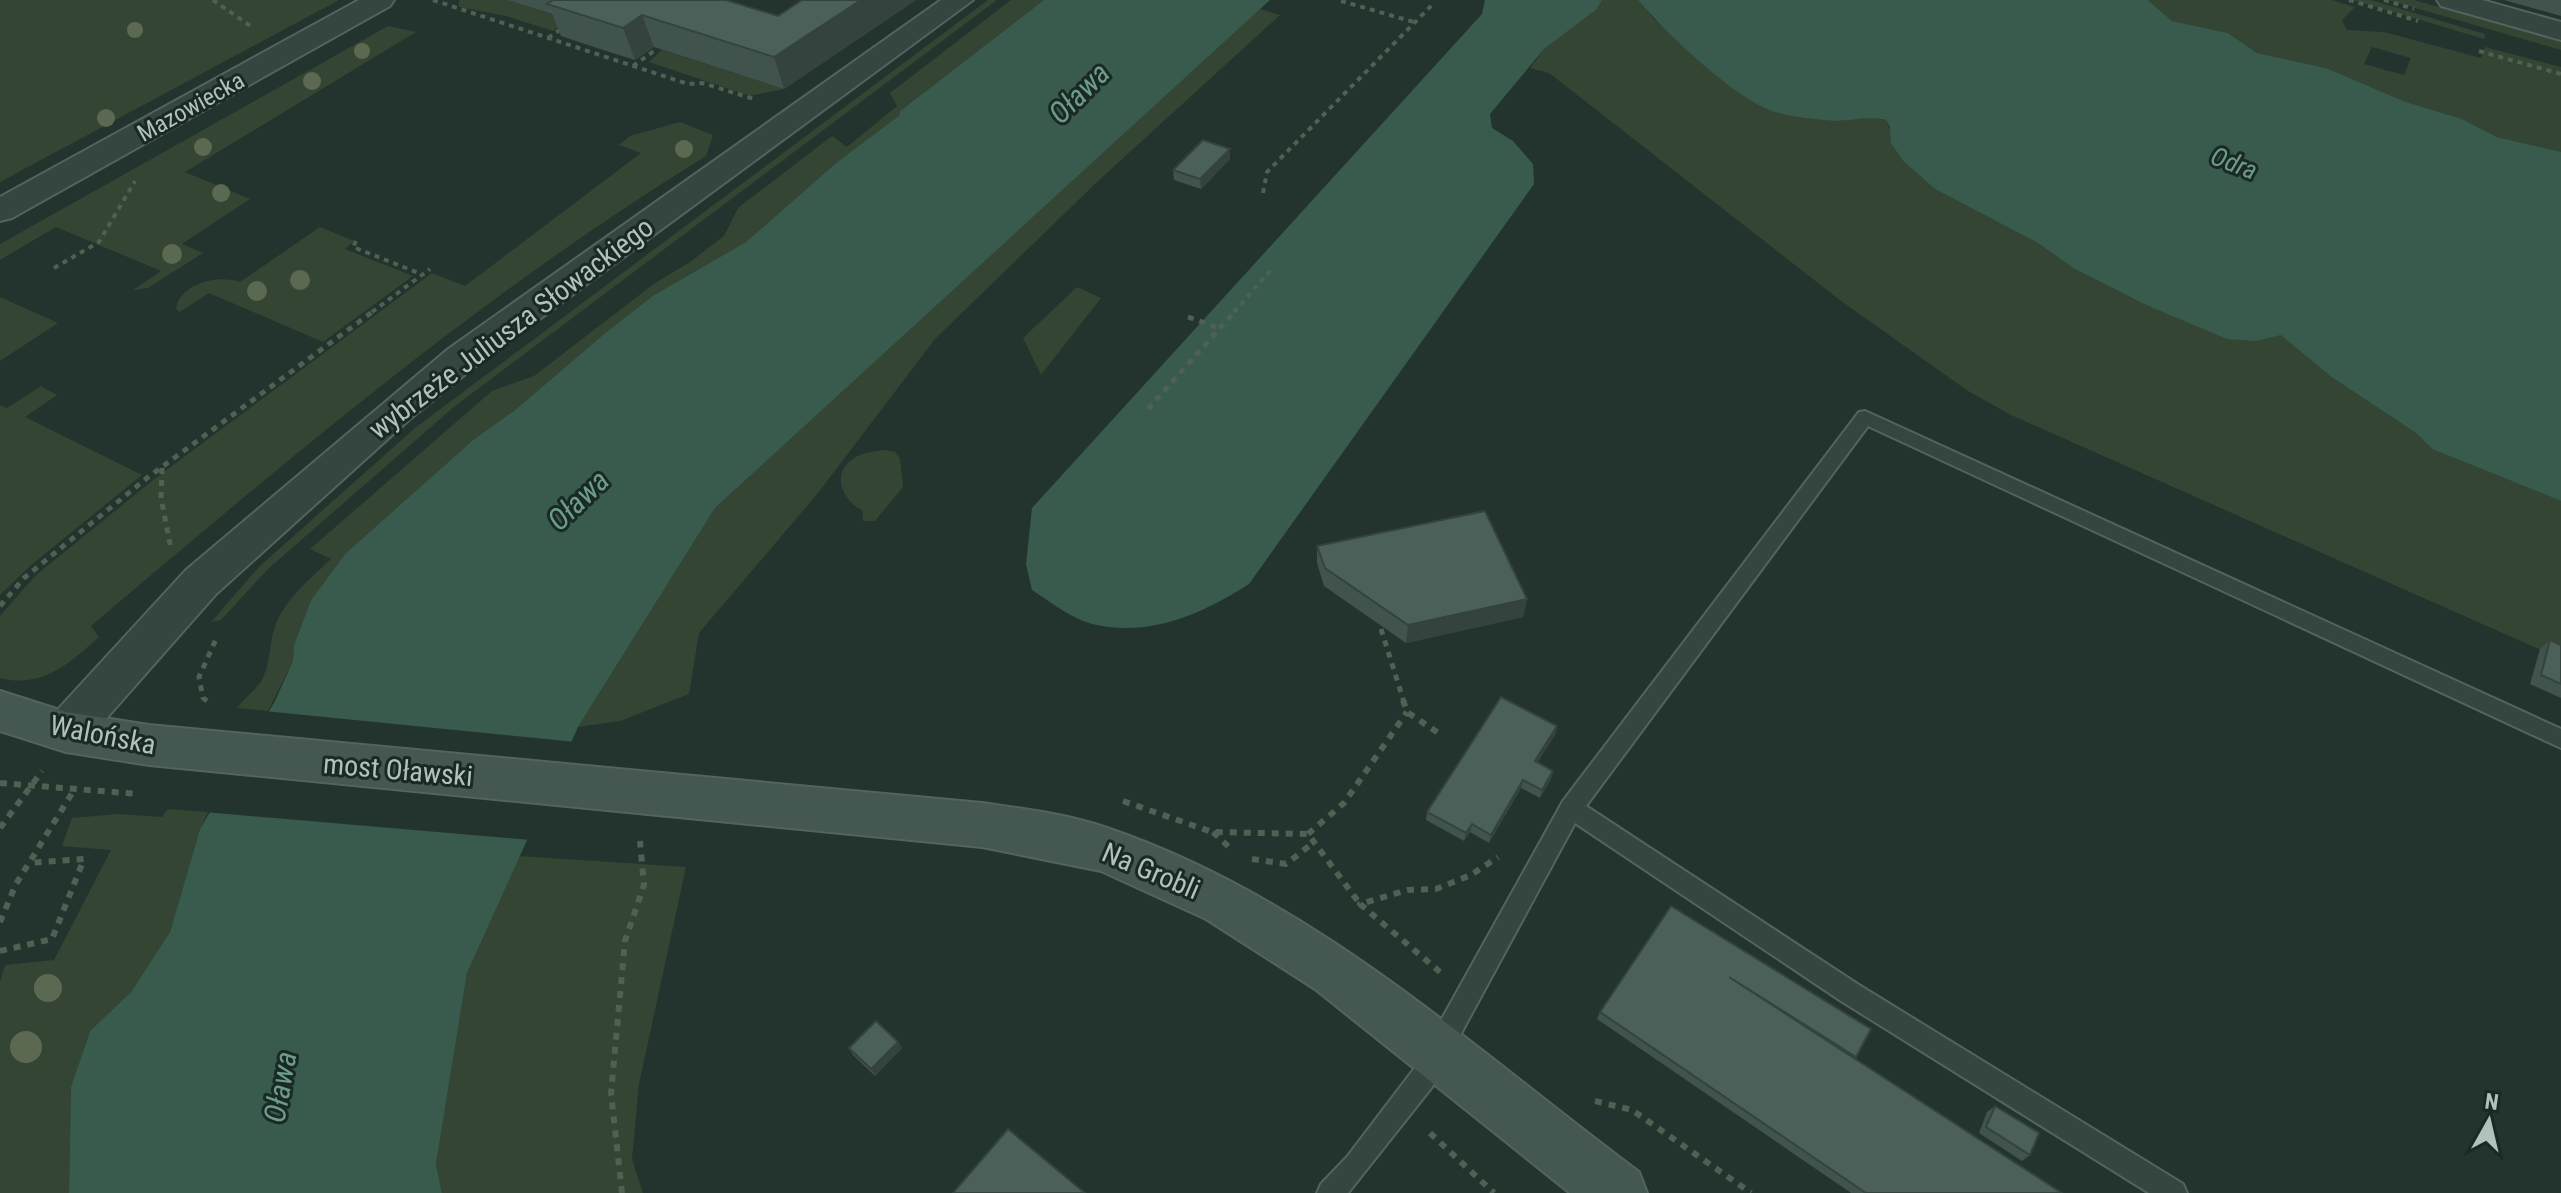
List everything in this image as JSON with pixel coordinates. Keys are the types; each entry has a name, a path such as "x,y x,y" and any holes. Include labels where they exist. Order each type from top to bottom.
{"street":[{"name":"Mazowiecka","path":"0,211 380,0"},
{"name":"wybrzeże Juliusza Słowackiego","path":"55,750 201,582 398,409 460,359 959,0"},
{"path":"2451,0 2561,31"},
{"name":"Walońska","path":"0,711 55,750 207,752"},
{"name":"most Oławski","path":"207,752 589,788"},
{"name":"Na Grobli","path":"589,788 982,825 1046,835 1106,850 1181,880 1280,934 1440,1050 1537,1133 1618,1193"}],"lane":[{"path":"1330,1193 1356,1166 1440,1050 1571,808 1865,417 2561,739"},
{"path":"1571,808 1850,993 2174,1193"}],"path":[{"path":"213,0 260,32"},
{"path":"433,0 633,66 760,101"},
{"path":"1341,1 1414,22"},
{"path":"1263,193 1267,172 1433,4"},
{"path":"548,38 566,26 572,28"},
{"path":"590,52 597,48"},
{"path":"633,66 654,51"},
{"path":"2479,51 2561,74"},
{"path":"54,268 99,242 141,173"},
{"path":"356,241 353,247 422,275"},
{"path":"0,606 24,578 162,467 430,269"},
{"path":"1148,409 1271,270"},
{"path":"1188,317 1219,328"},
{"path":"162,467 161,498 171,552"},
{"path":"212,704 203,698 199,677 222,626"},
{"path":"1381,629 1407,712 1440,734"},
{"path":"1308,834 1344,803 1372,767 1407,712"},
{"path":"0,828 55,750"},
{"path":"0,783 147,795"},
{"path":"0,922 28,863 74,790"},
{"path":"1212,832 1234,852"},
{"path":"622,1193 611,1093 625,941 644,885 640,840"},
{"path":"1248,857 1286,864 1313,843"},
{"path":"0,951 52,939 84,859 28,863"},
{"path":"1585,1107 1590,1099 1632,1110 1751,1193"},
{"path":"1402,1106 1494,1193"}],"shaded area":[{"path":"0,0 339,0 0,182"},
{"path":"459,0 507,0 569,20 553,31 506,16 459,7"},
{"path":"988,0 997,0 455,406 268,569 221,620 211,622 260,566 415,428"},
{"path":"1011,0 1044,0 901,110 901,115 836,163 746,242 654,295 604,334 515,410 473,440 346,553 311,600 294,645 293,661 268,711 237,708 262,680 279,616 299,590 331,559 310,549 492,391 534,376 655,283 724,236 738,208 832,136 847,147 897,106 890,93"},
{"path":"1602,0 1638,0 1654,19 1716,74 1849,119 1865,117 1886,120 1904,162 1935,189 2038,243 2073,268 2144,304 2256,341 2281,334 2330,376 2416,433 2432,449 2561,501 2561,659 2011,415 1968,391 1841,301 1549,73 1530,68 1544,49 1597,9"},
{"path":"2148,0 2332,0 2355,7 2342,20 2347,30 2384,32 2481,58 2485,47 2561,67 2561,152 2497,137 2462,119 2406,102 2326,68 2257,53 2228,33 2172,21","holes":["2372,47 2411,58 2404,75 2364,64"]},
{"path":"2353,0 2371,0 2485,34 2484,39"},
{"path":"2388,0 2414,0 2561,42 2561,50"},
{"path":"1260,9 1280,15 1097,182 935,339 818,493 699,633 689,694 620,721 578,727 715,508"},
{"path":"388,26 416,32 185,172 250,199 182,244 203,253 148,288 133,290 161,271 56,227 0,260 0,244"},
{"path":"662,50 784,89 750,96 649,62"},
{"path":"680,122 713,135 706,156 544,263 390,379 91,626 99,637 77,656 42,677 29,680 0,678 0,616 35,576 153,480 432,273 465,286 641,153 619,145 630,136"},
{"path":"320,227 354,241 345,249 413,276 323,342 209,293 180,312 176,309 184,293 192,287 212,280 240,282"},
{"path":"1077,287 1101,298 1041,375 1023,338"},
{"path":"0,297 58,323 0,361"},
{"path":"41,386 57,395 25,417 142,475 30,566 0,595 0,405 7,408"},
{"path":"886,450 895,452 900,459 903,487 875,521 863,521 862,510 845,496 841,475 857,456"},
{"path":"168,809 208,812 200,829 170,932 131,992 90,1031 71,1087 69,1193 0,1193 0,982 5,965 54,960 111,850 62,846 72,818 118,814 162,817"},
{"path":"519,856 686,867 639,1084 632,1159 643,1193 442,1193 436,1164 467,973"}],"water":[{"name":"Oława","path":"1044,0 1270,0 715,508 578,727 467,973 436,1164 442,1193 69,1193 71,1087 90,1031 131,992 170,932 200,829 275,701 293,661 294,645 311,600 346,553 473,440 515,410 604,334 654,295 746,242 836,163 900,115 900,111"},
{"path":"1485,0 1602,0 1597,9 1544,49 1490,114 1492,128 1513,141 1533,164 1534,184 1249,584 1194,614 1134,628 1092,624 1068,614 1032,590 1026,564 1032,508 1482,14"},
{"name":"Odra","path":"1638,0 2148,0 2172,21 2228,33 2257,53 2326,68 2406,102 2462,119 2497,137 2561,152 2561,501 2432,449 2416,433 2330,376 2281,335 2256,341 2227,339 2144,304 2073,268 2038,243 1935,189 1904,162 1891,143 1890,127 1886,120 1840,121 1786,115 1749,100 1697,60"}],"pier":[{"path":"264,711 575,742 531,840 204,812"}],"building":[{"path":"553,0 726,0 778,16 802,0 861,0 774,57 642,15 623,28 547,4"},
{"path":"1203,140 1230,149 1200,179 1173,170"},
{"path":"1485,511 1527,599 1408,625 1325,568 1317,546"},
{"path":"2550,640 2561,645 2561,684 2541,675"},
{"path":"1501,697 1557,726 1535,761 1553,771 1542,790 1523,780 1491,835 1472,824 1466,833 1427,812"},
{"path":"1671,906 1871,1029 1856,1057 1729,977 2062,1193 1866,1193 1600,1012"},
{"path":"876,1021 898,1042 871,1069 849,1048"},
{"path":"1995,1106 2039,1133 2030,1155 1986,1127"},
{"path":"1008,1129 1085,1193 953,1193"}]}
